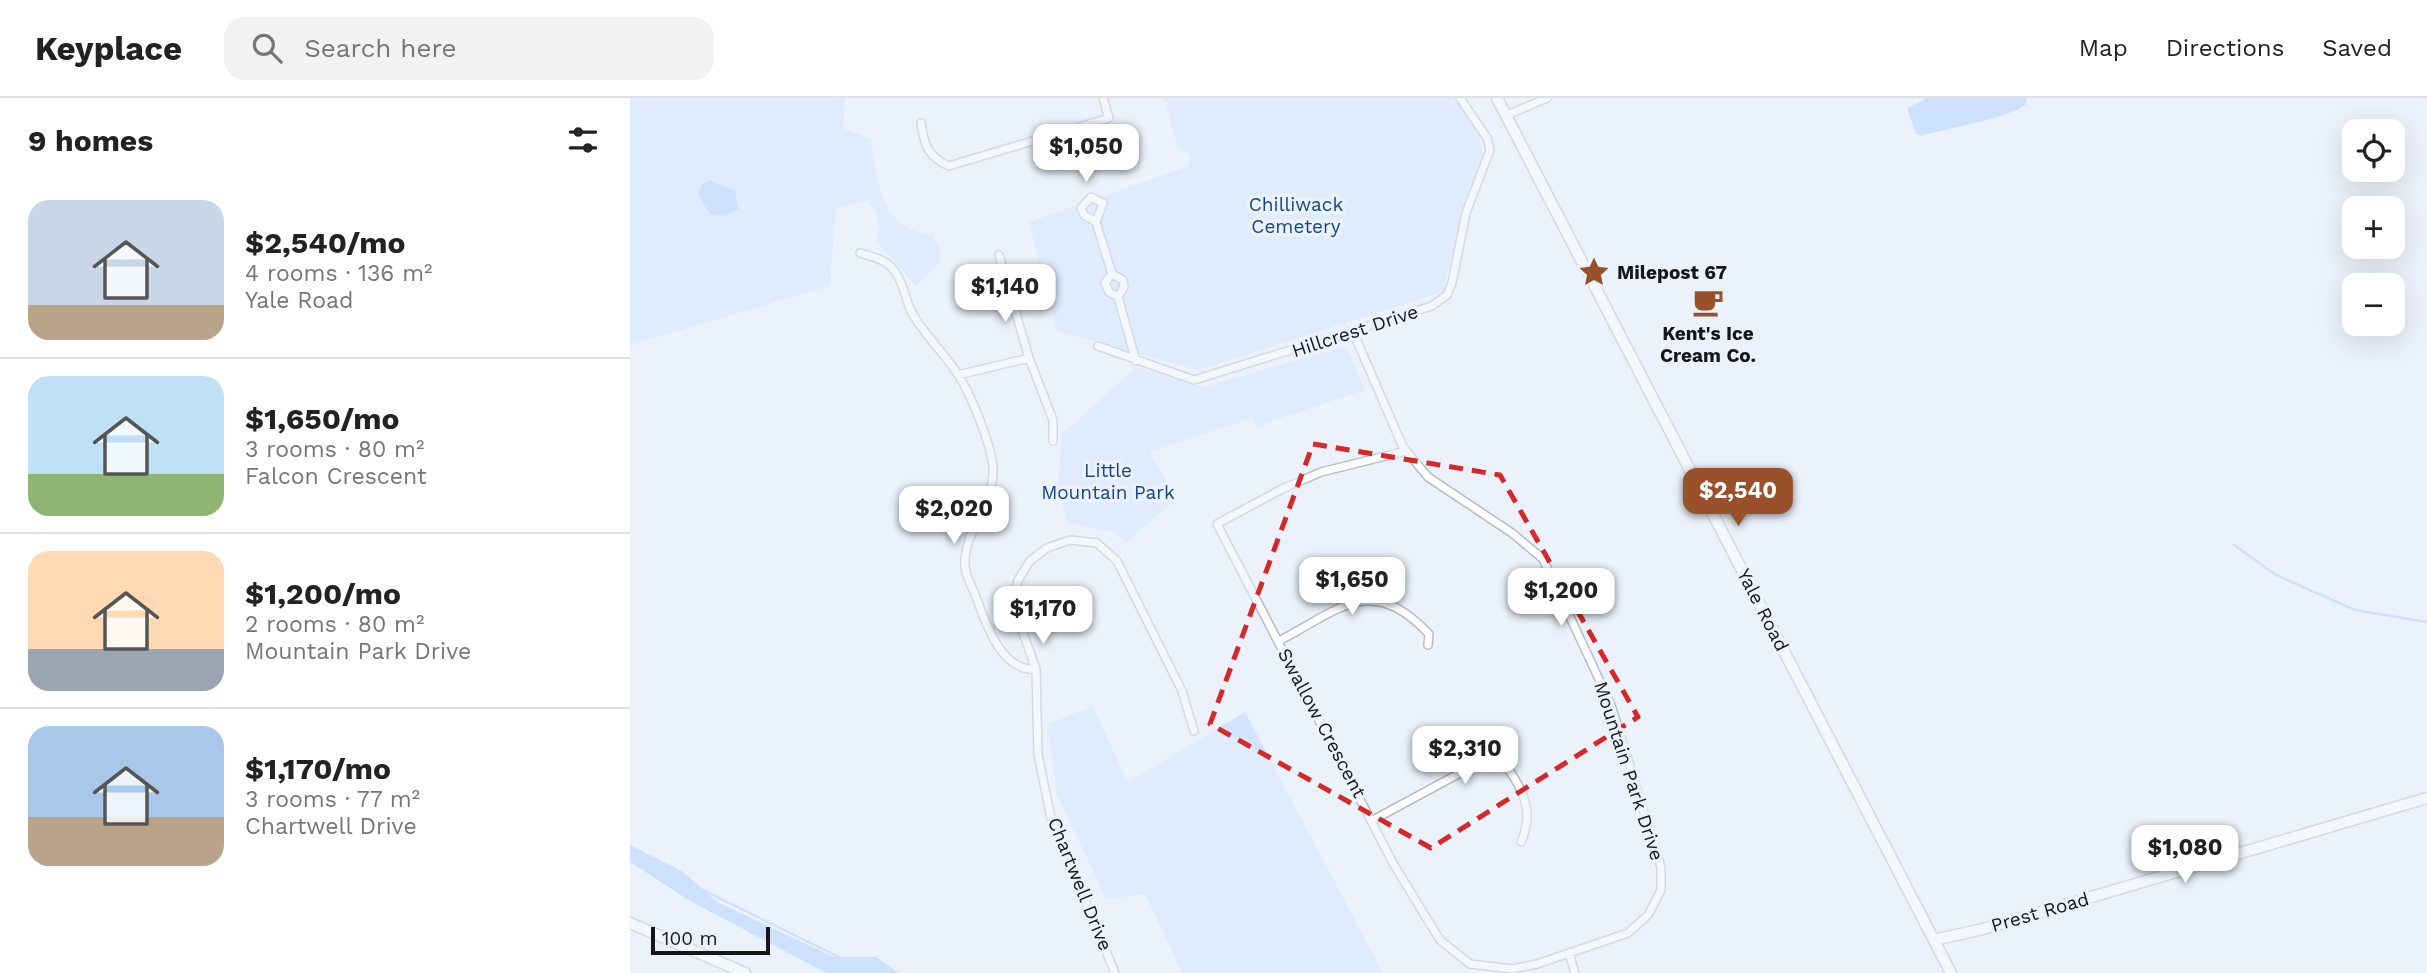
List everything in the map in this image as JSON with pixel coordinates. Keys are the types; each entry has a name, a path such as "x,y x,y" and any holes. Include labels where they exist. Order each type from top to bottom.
{"main road":[{"name":"Yale Road","path":"1497,98 1951,973"},
{"name":"Prest Road","path":"1934,940 1983,929 2427,798"},
{"path":"630,923 745,973"}],"street":[{"path":"920,123 925,146 934,160 948,166 1109,118 1103,98"},
{"name":"Hillcrest Drive","path":"1098,346 1194,380 1432,306 1447,295 1452,282 1466,213 1490,150 1487,138 1460,98"},
{"path":"1507,115 1547,98"},
{"path":"1096,222 1112,274 1123,280 1124,287 1118,297"},
{"path":"860,253 884,261 895,271 913,313 958,375 989,449 993,466 992,484 979,519 971,527 965,568 995,644 1013,660 1030,670 1036,670"},
{"path":"999,255 1030,358 1053,420 1053,441"},
{"path":"1112,274 1105,283 1109,292 1118,297 1136,361"},
{"path":"965,294 1007,281"},
{"name":"Mountain Park Drive","path":"1353,332 1406,451 1428,477 1511,533 1544,559 1611,705 1661,867 1661,890 1648,915 1628,933 1569,953"},
{"path":"958,375 1030,358"},
{"name":"Swallow Crescent","path":"1406,451 1321,472 1282,489 1217,524 1394,865 1440,940 1470,964 1512,969 1569,953"},
{"name":"Chartwell Drive","path":"1115,973 1051,818 1038,755 1036,670 1012,602 1018,580 1030,561 1046,548 1070,540 1097,542 1117,561 1182,691 1194,731"},
{"path":"1279,641 1346,604 1373,599 1394,604 1416,621 1429,634 1428,645"},
{"path":"1373,820 1475,765 1487,762 1506,766 1520,785 1529,824 1521,842"},
{"path":"1569,953 1575,973"}],"highlighted area":[{"path":"1313,444 1500,475 1638,717 1431,848 1210,724"}],"green space":[{"path":"630,98 845,98 843,128 871,139 879,187 891,213 915,231 933,236 940,249 941,261 916,286 876,241 878,220 867,201 836,208 830,286 630,345"},
{"name":"Chilliwack Cemetery","path":"1164,98 1454,98 1479,133 1483,162 1470,184 1443,292 1198,370 1057,331 1029,222 1189,166 1190,155 1178,148"},
{"name":"Little Mountain Park","path":"1346,346 1365,390 1256,426 1253,418 1150,452 1176,499 1126,543 1114,532 1068,523 1058,489 1062,434 1136,367 1204,387"},
{"path":"1093,706 1128,782 1245,712 1383,973 1182,973 1145,894 1106,899 1057,794 1047,724"}],"water":[{"path":"1927,98 2026,98 2027,103 1995,118 1920,136 1916,134 1907,108"},
{"path":"710,180 735,191 739,209 724,216 710,214 698,195 702,184"},
{"path":"630,845 682,871 717,902 834,957 876,957 899,973 827,973 690,901 630,862"}],"waterway":[{"path":"2234,545 2276,575 2355,610 2427,622"},
{"path":"701,889 843,959"}],"place":[{"name":"Milepost 67","path":"1594,272"},
{"name":"Kent's Ice Cream Co.","path":"1708,302"}]}
